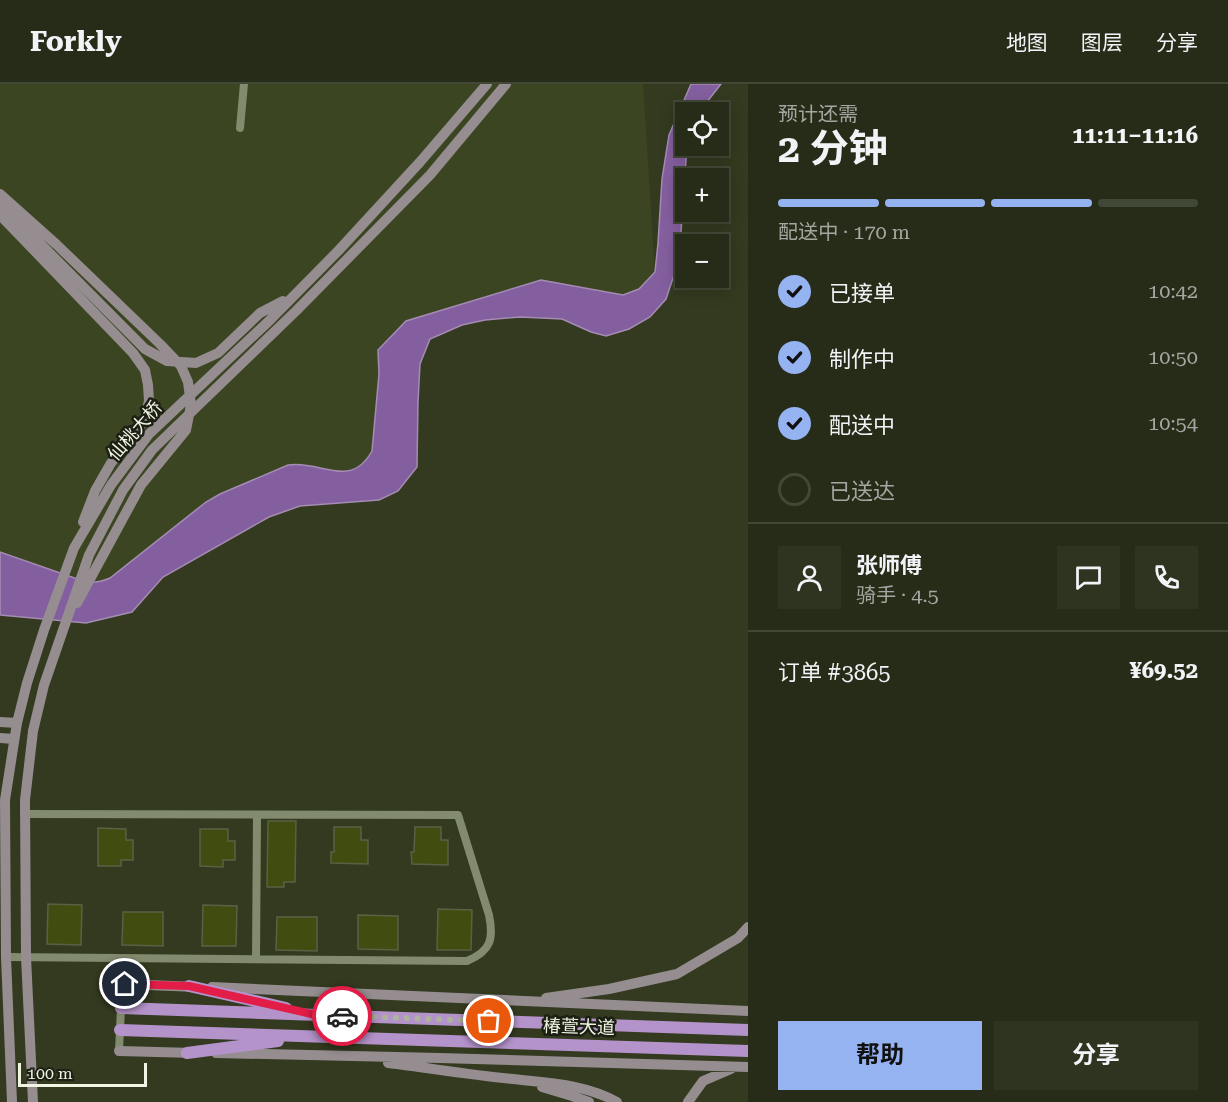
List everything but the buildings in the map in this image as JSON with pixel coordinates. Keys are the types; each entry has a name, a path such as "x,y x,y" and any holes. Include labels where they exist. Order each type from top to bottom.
{"highway":[{"path":"189,986 316,1015"},
{"name":"椿萱大道","path":"121,1008 748,1030"},
{"name":"椿萱大道","path":"120,1030 748,1051"},
{"path":"187,1053 316,1036"}],"main road":[{"name":"仙桃大桥","path":"12,1102 6,957 5,800 17,723 27,683 74,548 111,485 149,434 269,321 339,250 420,162 487,84"},
{"name":"仙桃大桥","path":"33,1102 26,957 25,800 33,731 44,685 89,555 123,490 152,450 297,310 430,175 506,84"},
{"path":"0,194 56,243 160,344 181,366 188,382 191,405 186,430 141,485 61,632"},
{"path":"0,203 145,349 167,361 196,363 218,353 260,313 292,297"},
{"path":"0,215 133,353 145,370 149,400 145,418 136,434 111,463 95,491 74,548"},
{"path":"0,722 17,723"},
{"path":"0,738 14,739"},
{"path":"521,1001 609,989 677,974 738,938 748,927"},
{"path":"125,984 748,1011"},
{"path":"119,1051 748,1067"},
{"path":"343,1056 571,1085 603,1094 617,1102"},
{"path":"688,1102 703,1081 736,1067"},
{"path":"513,1079 588,1102"}],"street":[{"path":"240,128 244,84"},
{"path":"6,957 467,961 478,956 487,948 491,938 491,927 458,815 24,814"},
{"path":"256,959 257,815"},
{"path":"119,1051 121,1008 125,984"}],"shaded area":[{"path":"0,84 643,84 655,272 639,289 623,295 541,280 378,350 379,374 372,451 366,462 356,470 346,472 308,465 288,465 206,502 110,578 94,583 86,582 0,552"},
{"path":"691,84 721,84 707,102 683,102"},
{"path":"675,121 675,156 686,156 685,168 675,168 675,222 682,222 681,234 675,234 675,272 666,299 650,317 629,329 606,336 562,319 520,317 485,320 462,325 430,339 420,364 417,467 398,491 379,500 300,506 269,517 163,577 132,612 86,623 0,615 0,552 86,582 101,581 110,578 206,502 220,494 288,465 345,471 354,469 363,463 372,451 379,374 378,350 406,321 541,280 623,295 639,289 655,272 662,179 669,135"}],"way so far":[{"path":"342,1016 489,1021"}],"route":[{"path":"125,984 189,986 316,1015 342,1016"}]}
